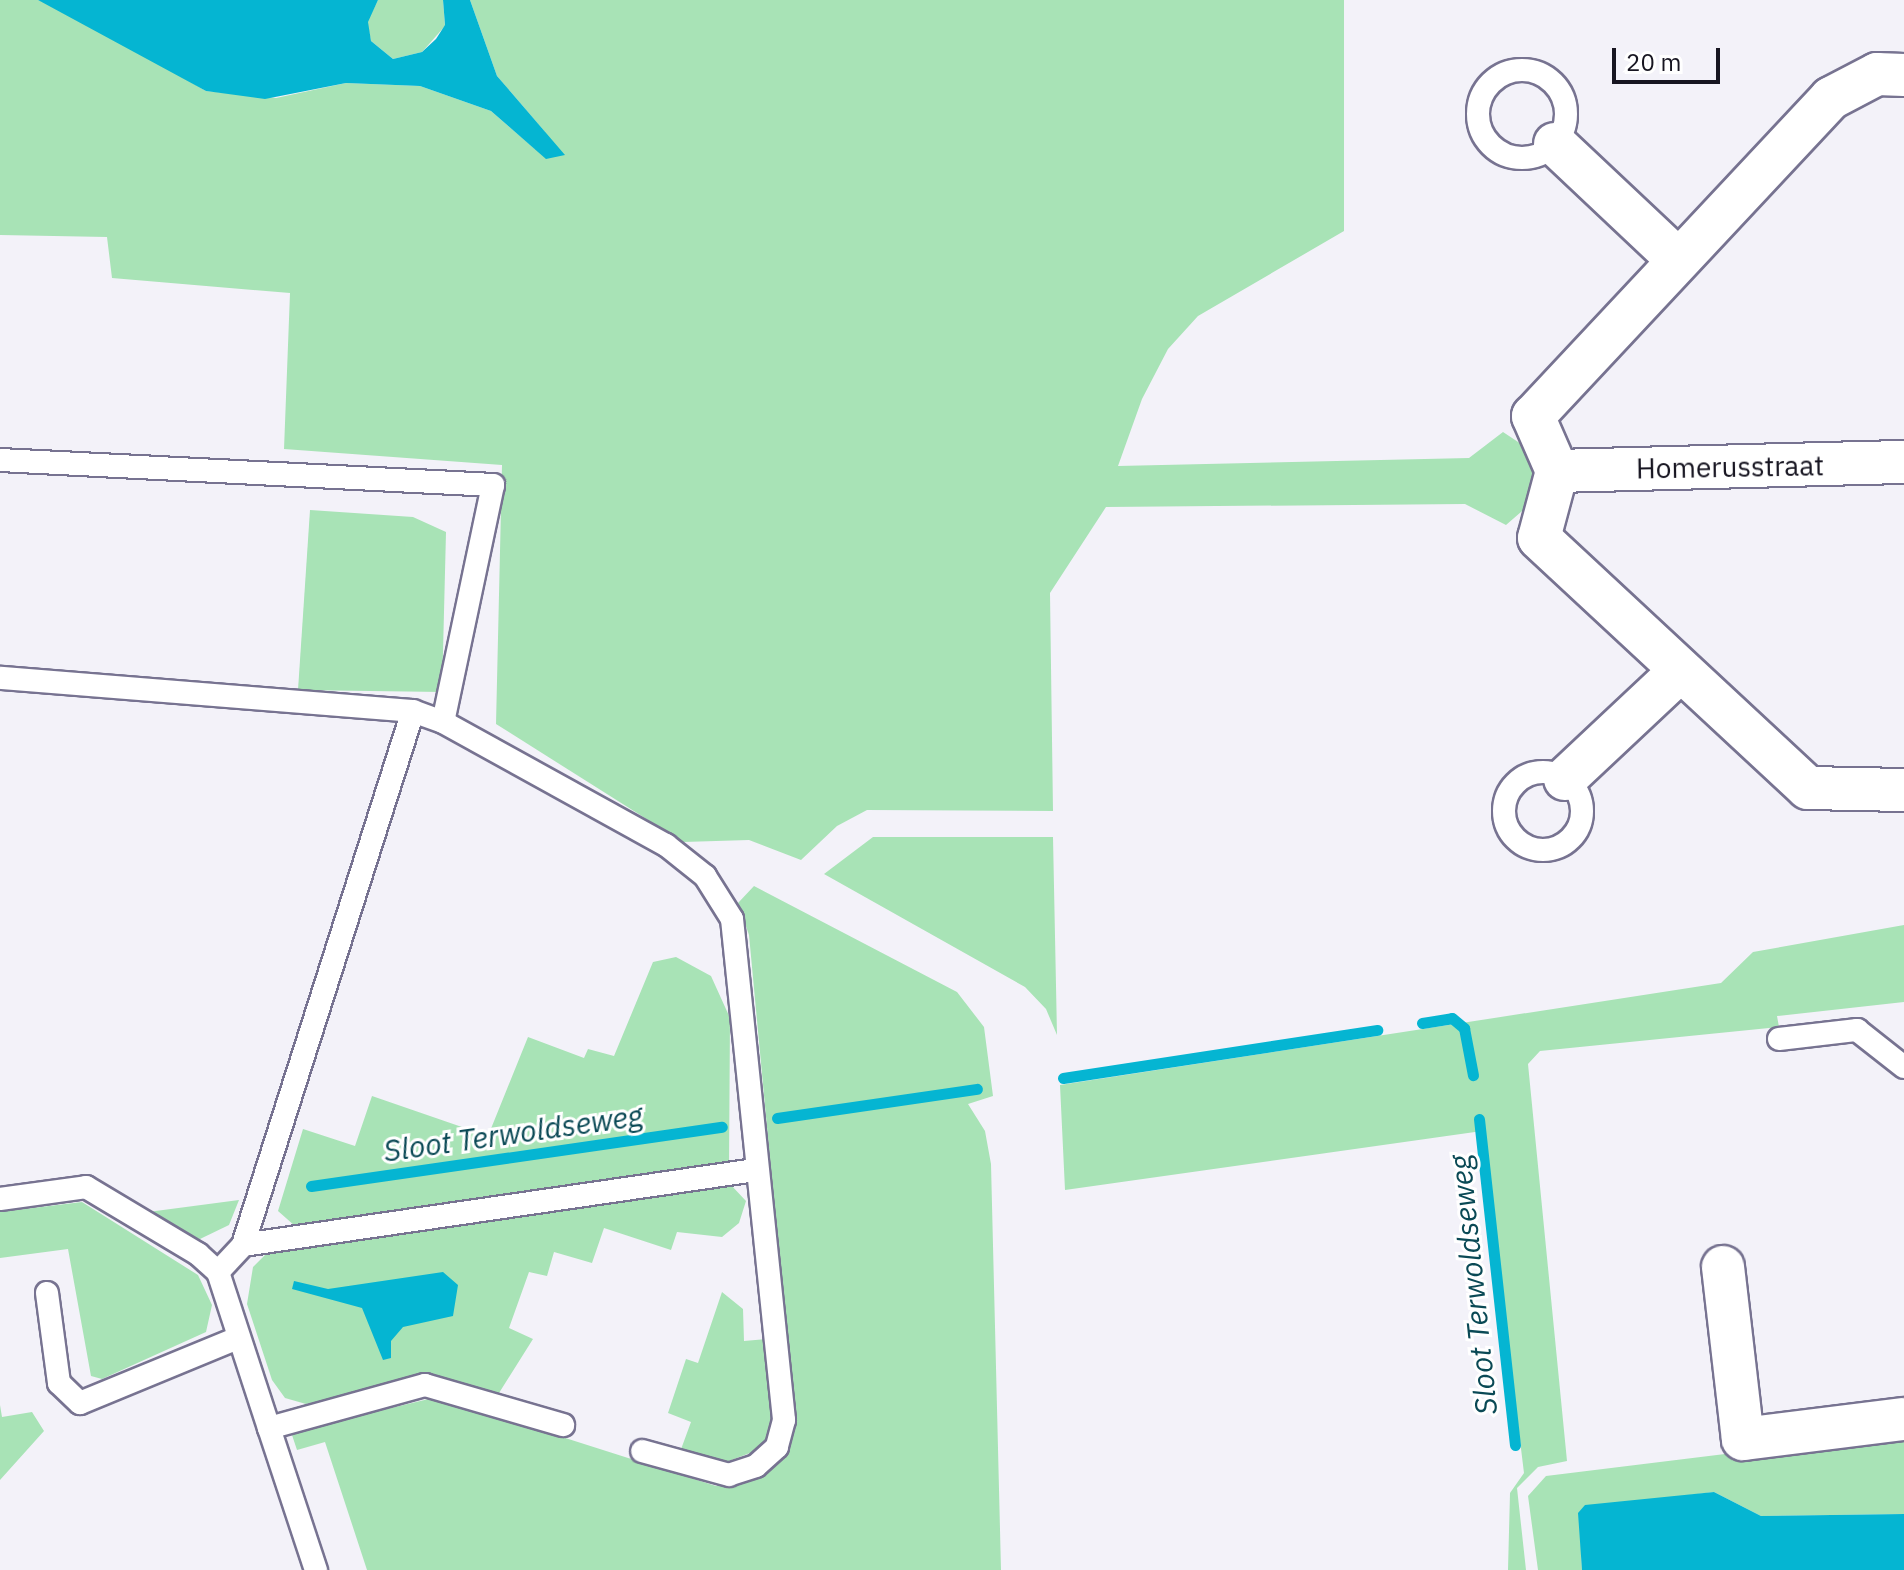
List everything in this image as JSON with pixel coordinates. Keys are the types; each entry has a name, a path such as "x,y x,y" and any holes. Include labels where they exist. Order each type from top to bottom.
{"street":[{"path":"1904,75 1877,74 1831,98 1533,416 1557,471 1539,538 1679,672 1808,788 1904,790"},
{"path":"1555,144 1678,260"},
{"name":"Homerusstraat","path":"1557,471 1904,462"},
{"path":"1565,779 1679,672"},
{"path":"1723,1267 1743,1439 1904,1419"}],"lane":[{"path":"1521,70 1550,80 1566,106 1555,144 1517,159 1489,143 1478,113 1491,83 1521,70"},
{"path":"0,460 493,485 443,722"},
{"path":"0,678 413,711 443,722 666,845 713,887 739,945 755,1170 784,1420 777,1447 756,1466 729,1475 642,1451"},
{"path":"218,1272 243,1245 413,711"},
{"path":"1779,1039 1857,1030 1904,1067"},
{"path":"243,1245 755,1170"},
{"path":"0,1199 86,1187 218,1272 316,1570"},
{"path":"47,1293 59,1383 80,1403 238,1338"},
{"path":"269,1428 425,1385 563,1425"}],"green space":[{"path":"0,0 38,0 69,11 206,91 276,98 346,83 420,86 491,111 535,149 545,132 497,76 470,0 1344,0 1344,231 1198,316 1168,349 1142,399 1118,466 1469,458 1503,432 1541,457 1544,492 1506,525 1465,504 1106,507 1050,593 1053,811 867,810 837,826 801,860 749,840 683,842 496,724 502,465 284,449 290,293 112,278 107,237 0,235"},
{"path":"378,0 443,0 445,26 422,52 393,59 371,41 367,22"},
{"path":"310,510 413,517 446,532 442,692 298,690"},
{"path":"873,837 1053,837 1057,1035 1046,1009 1025,987 824,874"},
{"path":"754,886 957,992 984,1027 993,1096 968,1104 985,1131 991,1164 1001,1570 367,1570 325,1442 297,1450 291,1432 437,1397 716,1486 762,1476 788,1454 795,1426 749,935 738,903"},
{"path":"1904,925 1904,1002 1777,1016 1779,1027 1540,1051 1528,1064 1567,1461 1538,1467 1517,1488 1526,1570 1508,1570 1510,1493 1524,1473 1482,1131 1065,1190 1060,1085 1721,983 1753,952"},
{"path":"676,957 711,976 730,1018 729,1167 295,1226 278,1211 303,1129 355,1146 372,1096 488,1136 528,1037 584,1058 588,1049 614,1056 653,962"},
{"path":"730,1184 746,1201 739,1223 722,1237 677,1232 671,1250 604,1228 592,1263 554,1252 547,1276 529,1272 509,1328 533,1339 499,1393 428,1376 306,1404 285,1398 272,1380 247,1304 253,1267 267,1253"},
{"path":"239,1200 229,1225 200,1239 180,1235 148,1212"},
{"path":"82,1202 198,1275 212,1305 206,1332 102,1379 91,1376 68,1249 0,1258 0,1212"},
{"path":"722,1292 743,1309 744,1341 768,1339 774,1421 763,1448 721,1464 680,1452 691,1422 668,1413 686,1359 698,1363"},
{"path":"0,1405 2,1417 32,1412 44,1431 0,1480"},
{"path":"1904,1432 1904,1514 1761,1516 1714,1492 1593,1507 1580,1522 1582,1570 1538,1570 1528,1496 1546,1476"}],"water":[{"path":"38,0 378,0 368,22 371,41 393,59 422,52 436,39 445,25 443,0 470,0 497,76 565,155 546,159 491,111 420,86 346,83 265,99 206,91"},
{"path":"443,1272 458,1285 453,1316 403,1327 391,1341 391,1358 383,1360 362,1308 292,1289 294,1281 328,1289"},
{"path":"1714,1492 1761,1516 1904,1514 1904,1570 1582,1570 1578,1513 1585,1505"}],"waterway":[{"name":"Sloot Terwoldseweg","path":"1422,1023 1452,1018 1464,1028 1473,1075"},
{"name":"Sloot Terwoldseweg","path":"1063,1078 1377,1030"},
{"name":"Sloot Terwoldseweg","path":"777,1118 977,1089"},
{"name":"Sloot Terwoldseweg","path":"1479,1119 1515,1445"},
{"name":"Sloot Terwoldseweg","path":"311,1186 722,1127"}]}
